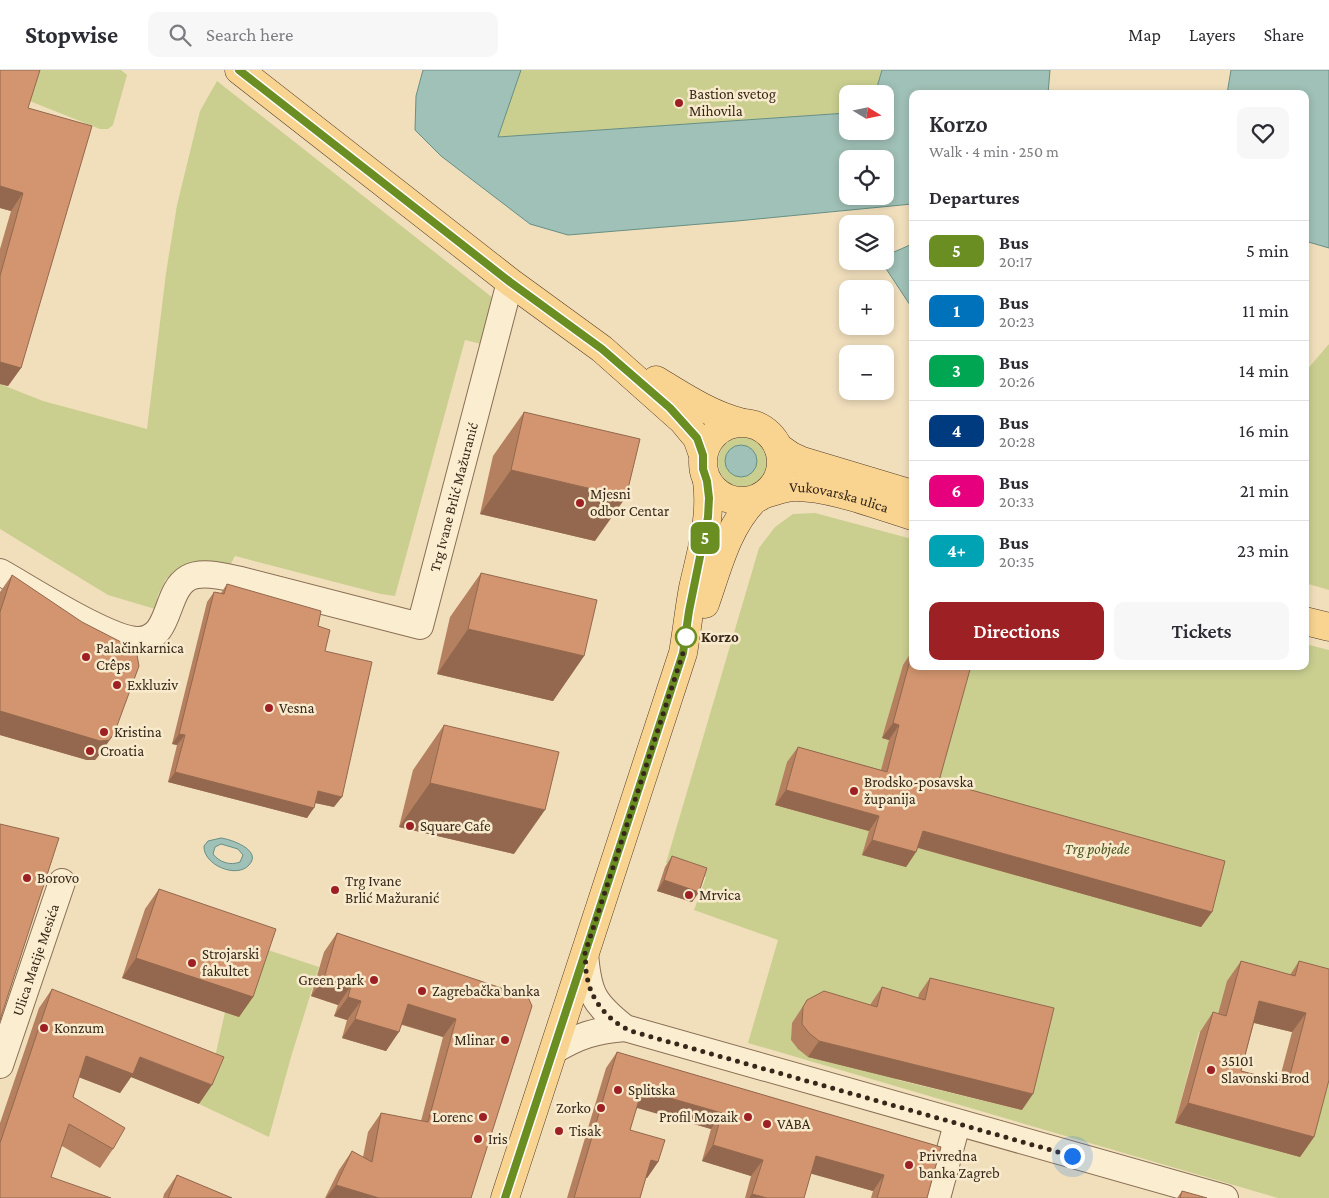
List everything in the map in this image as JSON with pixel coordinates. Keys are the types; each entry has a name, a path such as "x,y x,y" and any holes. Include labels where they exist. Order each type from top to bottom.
{"main road":[{"path":"240,70 510,282 602,349 683,421 697,438 705,468 709,498 708,517 689,611 683,653"},
{"path":"505,1198 683,653 700,616 730,532 743,511 774,484 780,473 781,460 778,447 764,429 752,424 724,418 708,411 602,349"},
{"path":"740,422 727,425 716,432 707,442 705,468 716,492 727,499 741,502 760,497"},
{"name":"Vukovarska ulica","path":"778,447 802,461 909,493"},
{"name":"Vukovarska ulica","path":"760,497 792,488 824,491 909,515"},
{"path":"1309,622 1329,628"}],"street":[{"name":"Trg Ivane Brlić Mažuranić","path":"0,572 101,629 138,640 150,638 159,630 178,586 189,577 202,575 240,580 420,626 510,282"},
{"name":"Ulica Matije Mesića","path":"0,1065 62,882"},
{"path":"585,953 587,980 597,1004 625,1028"},
{"path":"553,1052 572,1040 587,1034 605,1029 625,1028 957,1124 1225,1198"},
{"path":"937,1198 957,1124"}],"green space":[{"path":"35,70 121,70 127,75 113,125 108,129 100,129 27,100"},
{"name":"Bastion svetog Mihovila","path":"521,70 882,70 878,85 839,85 839,114 497,137"},
{"path":"217,81 493,298 481,344 465,340 395,596 235,556 228,569 179,572 166,579 158,595 155,609 108,595 0,529 0,384 43,401 147,429 166,273 177,205 200,111"},
{"path":"1329,344 1329,590 1309,584 1309,367"},
{"path":"738,437 748,437 761,444 768,457 768,467 761,480 748,487 738,487 729,483 722,476 718,467 718,457 722,448 729,441"},
{"name":"Trg pobjede","path":"815,513 909,538 909,670 1309,670 1309,645 1329,650 1329,993 1212,1035 1199,1032 1175,1123 1300,1157 1329,1049 1329,1198 1278,1198 748,1043 778,940 694,910 706,877 666,863 759,548 775,527 793,514","holes":["919,994 1022,1110 898,1080"]},
{"path":"262,948 319,967 269,1137 199,1104 211,1075 225,1012 239,1017"}],"water":[{"path":"423,70 521,70 498,137 839,114 839,140 894,140 894,85 878,85 882,70 1050,70 1048,90 909,90 909,204 568,235 530,224 441,156 415,130 416,96"},
{"path":"1231,70 1329,70 1329,248 1309,242 1309,90 1228,90"},
{"path":"909,245 909,303 887,270 894,270 894,252"},
{"path":"741,445 747,446 752,450 756,455 756,467 752,472 747,476 741,477 735,476 730,472 726,467 725,461 726,455 730,450 735,446"},
{"path":"221,838 238,843 249,850 252,860 244,869 237,871 222,868 209,859 205,853 204,846 208,841","holes":["221,844 238,849 243,855 240,862 232,864 218,859 213,854 215,847"]}],"building":[{"path":"0,70 40,70 28,108 92,126 21,368 0,362 0,276 23,193 0,186"},
{"path":"524,412 640,439 626,497 511,470"},
{"path":"481,573 597,600 584,656 468,629"},
{"path":"12,575 82,622 121,642 137,655 139,666 114,734 109,740 100,741 0,711 0,612"},
{"name":"Vesna","path":"227,584 321,611 318,626 330,630 325,651 372,662 342,797 318,791 314,808 175,772 185,735 179,734 214,592 224,594"},
{"name":"Brodsko-posavska županija","path":"909,664 909,670 970,670 939,781 1225,861 1212,912 923,831 916,852 872,840 879,816 786,790 798,747 887,772 899,725 893,723"},
{"path":"444,725 559,752 545,810 430,783"},
{"path":"0,824 59,838 0,1020"},
{"path":"672,856 707,868 699,892 664,880"},
{"name":"Strojarski fakultet","path":"159,889 276,929 253,997 136,958"},
{"path":"337,933 528,997 532,1006 471,1198 379,1198 336,1185 352,1151 372,1162 381,1113 428,1122 456,1019 408,1004 399,1032 355,1019 361,1001 348,997 351,986 324,978"},
{"name":"35101 Slavonski Brod","path":"1241,961 1295,976 1299,961 1329,969 1329,1080 1314,1137 1188,1103 1213,1012 1226,1016","holes":["1259,1001 1306,1013 1288,1083 1241,1071"]},
{"path":"930,978 1054,1008 1033,1094 819,1041 802,1024 803,1007 807,1000 824,991 877,1007 882,987 925,1000"},
{"path":"52,989 224,1057 212,1085 140,1057 133,1074 86,1056 73,1097 125,1128 113,1149 69,1124 51,1177 111,1198 0,1198 0,1143"},
{"path":"617,1052 941,1147 927,1198 877,1198 884,1175 816,1156 804,1198 767,1198 752,1194 763,1160 713,1145 722,1113 642,1090 630,1130 665,1140 658,1162 651,1160 640,1198 574,1198"},
{"path":"177,1175 232,1198 168,1198"},
{"path":"1182,1191 1207,1198 1180,1198"}],"bus line":[{"name":"5","path":"239,70 510,282 602,349 683,421 697,438 703,455 703,469 709,498 708,517 693,589 683,653 505,1198"}],"place":[{"name":"Bastion svetog Mihovila","path":"679,103"},
{"name":"Mjesni odbor Centar","path":"580,503"},
{"name":"Korzo","path":"686,637"},
{"name":"Palačinkarnica Crêps","path":"86,657"},
{"name":"Exkluziv","path":"117,685"},
{"name":"Vesna","path":"269,708"},
{"name":"Kristina","path":"104,732"},
{"name":"Croatia","path":"90,751"},
{"name":"Brodsko-posavska županija","path":"854,791"},
{"name":"Square Cafe","path":"410,826"},
{"name":"Borovo","path":"27,878"},
{"name":"Trg Ivane Brlić Mažuranić","path":"335,890"},
{"name":"Mrvica","path":"689,895"},
{"name":"Strojarski fakultet","path":"192,963"},
{"name":"Green park","path":"374,980"},
{"name":"Zagrebačka banka","path":"422,991"},
{"name":"Konzum","path":"44,1028"},
{"name":"Mlinar","path":"505,1040"},
{"name":"35101 Slavonski Brod","path":"1211,1070"},
{"name":"Splitska","path":"618,1090"},
{"name":"Zorko","path":"601,1108"},
{"name":"Lorenc","path":"483,1117"},
{"name":"Profil Mozaik","path":"748,1117"},
{"name":"VABA","path":"767,1124"},
{"name":"Tisak","path":"559,1131"},
{"name":"Iris","path":"478,1139"},
{"name":"Privredna banka Zagreb","path":"909,1165"}],"route":[{"path":"686,637 686,632 683,653 585,953 587,980 597,1004 610,1017 634,1032 1072,1156"}]}
